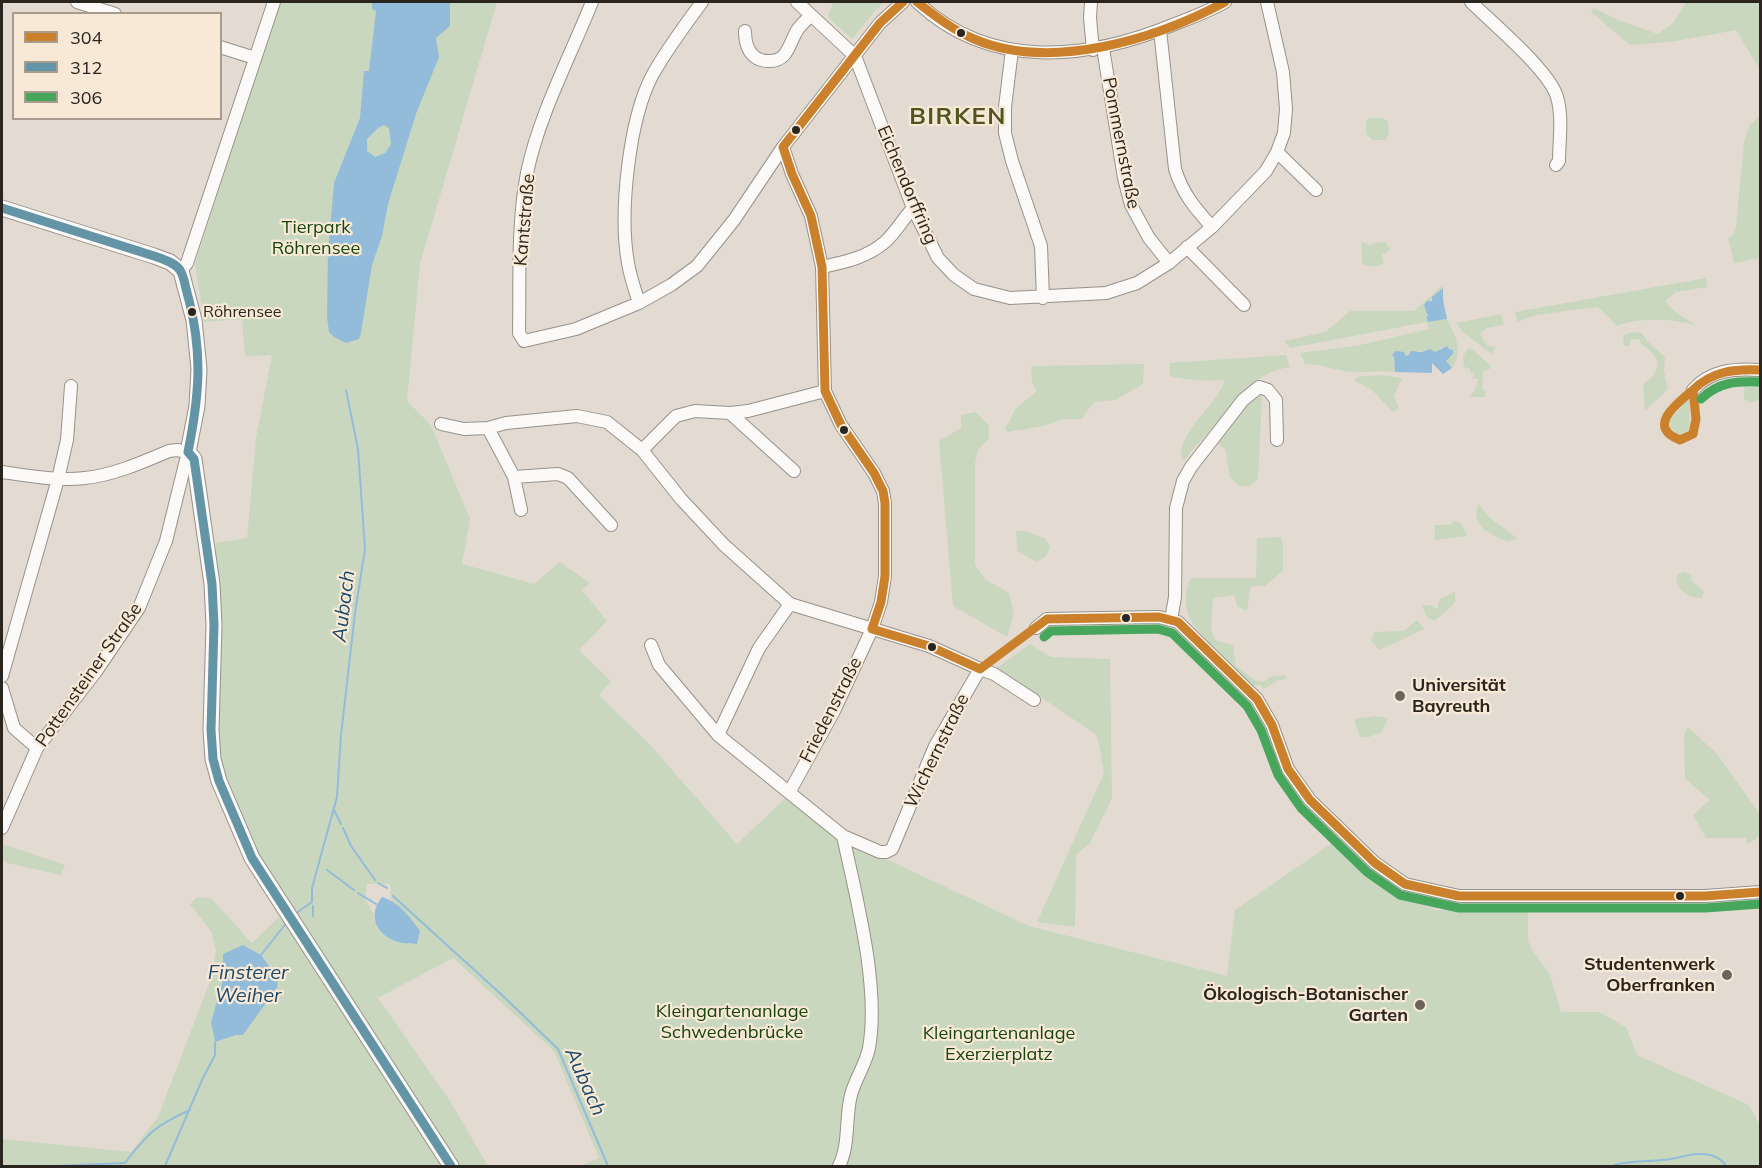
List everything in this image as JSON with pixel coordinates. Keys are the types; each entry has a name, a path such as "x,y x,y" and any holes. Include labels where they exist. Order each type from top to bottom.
{"main road":[{"path":"2,208 154,256 170,262 181,271"},
{"name":"Pottensteiner Straße","path":"181,271 194,320 199,369 197,406 188,452"},
{"path":"188,452 194,459 212,584 214,625 211,730 213,759 226,798 252,858 451,1167"}],"street":[{"path":"76,2 108,12"},
{"path":"181,271 187,263 274,2"},
{"name":"Kantstraße","path":"592,2 539,129 527,172 522,206 519,333 524,340 576,329 639,303"},
{"path":"702,2 652,76 634,128 625,227 628,263 639,303 671,285 697,266 734,220 783,147 880,23 903,2"},
{"path":"798,2 855,56"},
{"path":"917,2 954,29 989,45 1012,50 1047,52 1098,49 1160,30 1225,2"},
{"name":"Pommernstraße","path":"1091,2 1090,18 1131,205 1149,238 1169,263"},
{"name":"Eichendorffring","path":"855,56 913,208 938,258 961,280 974,289 1010,298 1106,293 1137,284 1169,263 1212,226 1266,171 1277,152 1284,134 1286,91 1266,2"},
{"path":"1471,2 1532,61 1557,95 1560,110 1560,161 1556,165"},
{"path":"745,31 747,45 752,54 761,60 773,61 786,53 798,29 811,15"},
{"path":"1160,30 1175,169 1182,189 1190,202 1212,226"},
{"path":"222,48 255,58"},
{"path":"1012,50 1005,107 1005,133 1012,161 1041,246 1043,298"},
{"name":"Friedenstraße","path":"783,147 811,216 822,267 825,390 842,425 874,473 883,490 885,503 885,576 881,602 872,629 834,711 790,791"},
{"path":"1277,152 1316,190"},
{"path":"822,267 869,254 886,241 913,208"},
{"path":"1187,247 1244,305"},
{"path":"1693,390 1698,383 1727,370 1761,369"},
{"path":"2,676 58,479 67,440 71,386"},
{"path":"1171,620 1175,597 1176,508 1183,481 1191,467 1243,400 1258,387 1268,390 1276,400 1277,440"},
{"path":"642,450 676,416 695,411 730,413 748,411 825,390"},
{"path":"730,413 794,471"},
{"path":"441,424 464,429 488,428 506,423 577,416 607,422 642,450 681,499 724,545 790,604 929,646 994,674 1034,700"},
{"path":"488,428 514,477 520,510"},
{"path":"2,472 58,479 87,478 119,471 170,451 188,452"},
{"name":"Pottensteiner Straße","path":"2,828 37,748 97,670 139,608 166,541 188,452"},
{"path":"514,477 558,474 568,478 611,525"},
{"path":"718,735 759,648 790,604"},
{"path":"1036,628 1047,619 1159,617 1178,622 1257,699 1272,725 1288,769 1310,800 1375,863 1405,884 1459,897 1705,897 1761,892"},
{"path":"651,645 659,665 718,735 843,836 866,952 872,1026 868,1051 851,1094 844,1150 839,1167"},
{"name":"Wichernstraße","path":"843,836 880,852 892,849 935,747 980,669"},
{"path":"2,688 14,728 37,748"}],"green space":[{"path":"280,2 497,2 420,264 407,401 431,425 470,519 462,564 534,584 560,562 590,583 582,590 607,621 579,650 611,681 599,695 650,745 737,844 788,796 852,843 1029,926 1227,976 1235,910 1335,841 1367,873 1401,896 1436,910 1528,911 1528,941 1550,974 1561,1012 1599,1012 1626,1027 1637,1055 1749,1105 1760,1125 1760,1166 580,1166 599,1158 554,1051 453,958 378,998 450,1101 488,1166 456,1166 280,897 233,804 218,756 216,543 247,538 256,438 272,355 245,356 242,319 204,322 195,264","holes":["367,884 390,884 391,900 409,916 375,923 373,913 365,899"]},
{"path":"833,2 884,2 852,39 828,17"},
{"path":"1686,2 1760,2 1760,70 1736,30 1671,42 1630,45 1591,12 1594,8 1618,20 1658,34 1674,22"},
{"path":"1760,116 1760,258 1734,263 1728,238 1733,235 1736,227 1744,142 1750,124"},
{"path":"1370,118 1381,118 1388,121 1389,133 1386,140 1373,140 1366,134 1366,121"},
{"path":"1362,242 1371,246 1373,243 1386,242 1390,250 1382,255 1384,263 1367,266 1362,263"},
{"path":"1706,278 1707,287 1676,292 1665,301 1674,311 1695,325 1656,320 1636,321 1617,326 1598,307 1536,315 1517,322 1515,312"},
{"path":"1442,286 1443,288 1429,304 1426,317 1428,322 1447,319 1458,349 1456,362 1452,368 1446,361 1453,354 1453,350 1442,347 1435,352 1417,351 1406,357 1394,357 1395,372 1352,372 1305,364 1300,353 1360,345 1429,329 1427,322 1290,348 1284,341 1325,332 1350,311 1414,311"},
{"path":"1501,314 1504,325 1487,328 1480,334 1487,346 1496,347 1492,354 1463,332 1456,323"},
{"path":"1633,332 1642,333 1647,341 1665,357 1664,370 1668,389 1645,411 1643,384 1654,374 1657,364 1653,354 1641,344 1639,339 1631,339 1630,346 1624,346 1623,335"},
{"path":"1468,349 1472,349 1490,365 1491,368 1483,372 1482,389 1485,397 1470,397 1476,388 1478,379 1473,379 1473,373 1469,368 1466,369 1464,364 1463,359"},
{"path":"1286,355 1290,367 1277,370 1256,381 1239,397 1186,459 1182,460 1185,440 1221,390 1225,380 1184,379 1170,376 1170,363"},
{"path":"1144,364 1143,384 1116,400 1095,402 1082,419 1063,419 1043,426 1008,432 1005,429 1016,408 1037,391 1032,382 1031,366"},
{"path":"1735,374 1760,375 1760,400 1750,403 1745,399 1745,384 1735,378"},
{"path":"1379,375 1402,378 1394,396 1399,408 1393,412 1372,390 1355,381 1356,377"},
{"path":"1262,396 1258,479 1249,486 1239,486 1230,477 1225,449 1218,444 1252,398"},
{"path":"1687,400 1690,401 1689,430 1683,435 1678,435 1670,427 1670,420"},
{"path":"976,412 989,426 989,438 978,450 975,464 975,565 985,579 1009,593 1014,614 1007,637 953,606 939,441 961,428 961,415"},
{"path":"1478,503 1490,518 1517,538 1508,542 1483,528 1477,518"},
{"path":"1454,521 1461,523 1467,536 1435,540 1435,525 1450,525"},
{"path":"1016,530 1029,532 1046,539 1050,547 1046,556 1037,562 1017,551"},
{"path":"1281,537 1283,571 1265,586 1252,586 1247,611 1237,606 1234,595 1213,598 1211,629 1215,640 1233,645 1236,666 1255,680 1263,682 1272,676 1284,675 1288,678 1277,681 1264,689 1260,685 1252,686 1198,630 1188,615 1187,591 1191,578 1256,578 1257,538"},
{"path":"1683,572 1691,575 1691,580 1704,592 1702,598 1685,593 1680,587 1676,579 1678,574"},
{"path":"1455,592 1455,602 1446,612 1434,621 1426,616 1422,605 1430,605 1437,609 1440,599"},
{"path":"1417,620 1424,629 1380,650 1371,641 1374,632 1404,631"},
{"path":"1030,644 1051,657 1110,659 1112,799 1090,843 1076,855 1075,927 1037,922 1104,773 1097,735 997,668"},
{"path":"1375,716 1388,718 1382,732 1369,737 1360,737 1354,719"},
{"path":"1688,727 1717,754 1760,814 1760,836 1747,845 1746,838 1706,838 1693,815 1710,800 1685,779 1684,735"},
{"path":"3,844 65,865 61,875 7,863 2,858"},
{"path":"197,897 211,898 252,943 282,914 444,1166 2,1166 2,1139 131,1152 158,1117 212,976 216,950 212,933 190,904","holes":["224,978 277,988 243,1035 215,1042 211,1022"]}],"water":[{"name":"Röhrensee","path":"372,2 450,2 450,26 436,38 439,57 416,114 388,204 382,236 372,265 361,333 359,339 346,343 329,332 327,317 328,252 334,183 360,118 364,71 369,71 376,11 372,9","holes":["384,125 389,128 391,144 385,153 375,157 367,151 367,139 378,128"]},
{"path":"1443,288 1447,319 1428,322 1424,305 1427,301 1432,301 1432,297"},
{"path":"1447,346 1453,350 1453,354 1446,361 1452,368 1443,374 1432,363 1432,373 1395,372 1392,355 1396,351 1404,352 1406,356 1411,351 1422,352 1430,349 1435,352"},
{"path":"382,897 399,906 420,931 417,944 390,939 379,929 376,924 375,911"},
{"name":"Finsterer Weiher","path":"243,945 261,955 278,979 277,988 243,1035 215,1042 211,1022 223,980 223,954"}],"waterway":[{"name":"Aubach","path":"295,914 312,902 312,888 337,797 341,735 365,549 358,449 346,390"},
{"name":"Aubach","path":"334,810 341,824"},
{"name":"Aubach","path":"343,828 351,846 375,880"},
{"path":"327,870 354,890"},
{"name":"Aubach","path":"378,883 387,888"},
{"path":"358,893 376,904"},
{"name":"Aubach","path":"393,896 558,1049 608,1166"},
{"path":"313,906 313,916"},
{"path":"261,955 287,922"},
{"path":"165,1166 215,1055 215,1042"},
{"path":"55,1166 125,1163 153,1131 190,1110"},
{"path":"1612,1166 1698,1154 1714,1156 1725,1164"}],"transit line":[{"name":"304","path":"903,2 880,23 783,147 792,174 811,216 822,267 825,391 841,425 874,473 883,491 885,576 881,602 872,629 929,646 980,669 1047,619 1159,617 1178,622 1257,699 1272,725 1288,769 1310,800 1375,863 1405,884 1459,896 1705,896 1760,892"},
{"name":"304","path":"917,2 951,27 974,39 1004,48 1036,52 1069,52 1136,39 1198,16 1225,2"},
{"name":"312","path":"2,208 161,258 173,264 181,272 193,320 198,358 195,413 188,452 194,459 212,584 214,625 211,730 213,759 219,781 252,858 451,1166"},
{"name":"304","path":"1693,390 1708,379 1724,372 1760,370"},
{"name":"306","path":"1701,399 1721,386 1759,382"},
{"name":"304","path":"1693,390 1696,419 1693,434 1680,440 1670,435 1665,429 1665,422 1672,409 1693,390"},
{"name":"306","path":"1044,637 1051,631 1158,629 1172,633 1247,706 1261,730 1278,775 1301,808 1367,872 1400,895 1459,908 1705,908 1760,904"}],"place":[{"name":"Röhrensee","path":"192,312"},
{"name":"Universität Bayreuth","path":"1400,696"},
{"name":"Studentenwerk Oberfranken","path":"1727,975"},
{"name":"Ökologisch-Botanischer Garten","path":"1420,1005"}],"district":[{"name":"BIRKEN","path":"958,117"}],"park label":[{"name":"Tierpark Röhrensee","path":"316,238"},
{"name":"Kleingartenanlage Schwedenbrücke","path":"732,1022"},
{"name":"Kleingartenanlage Exerzierplatz","path":"999,1044"}]}
